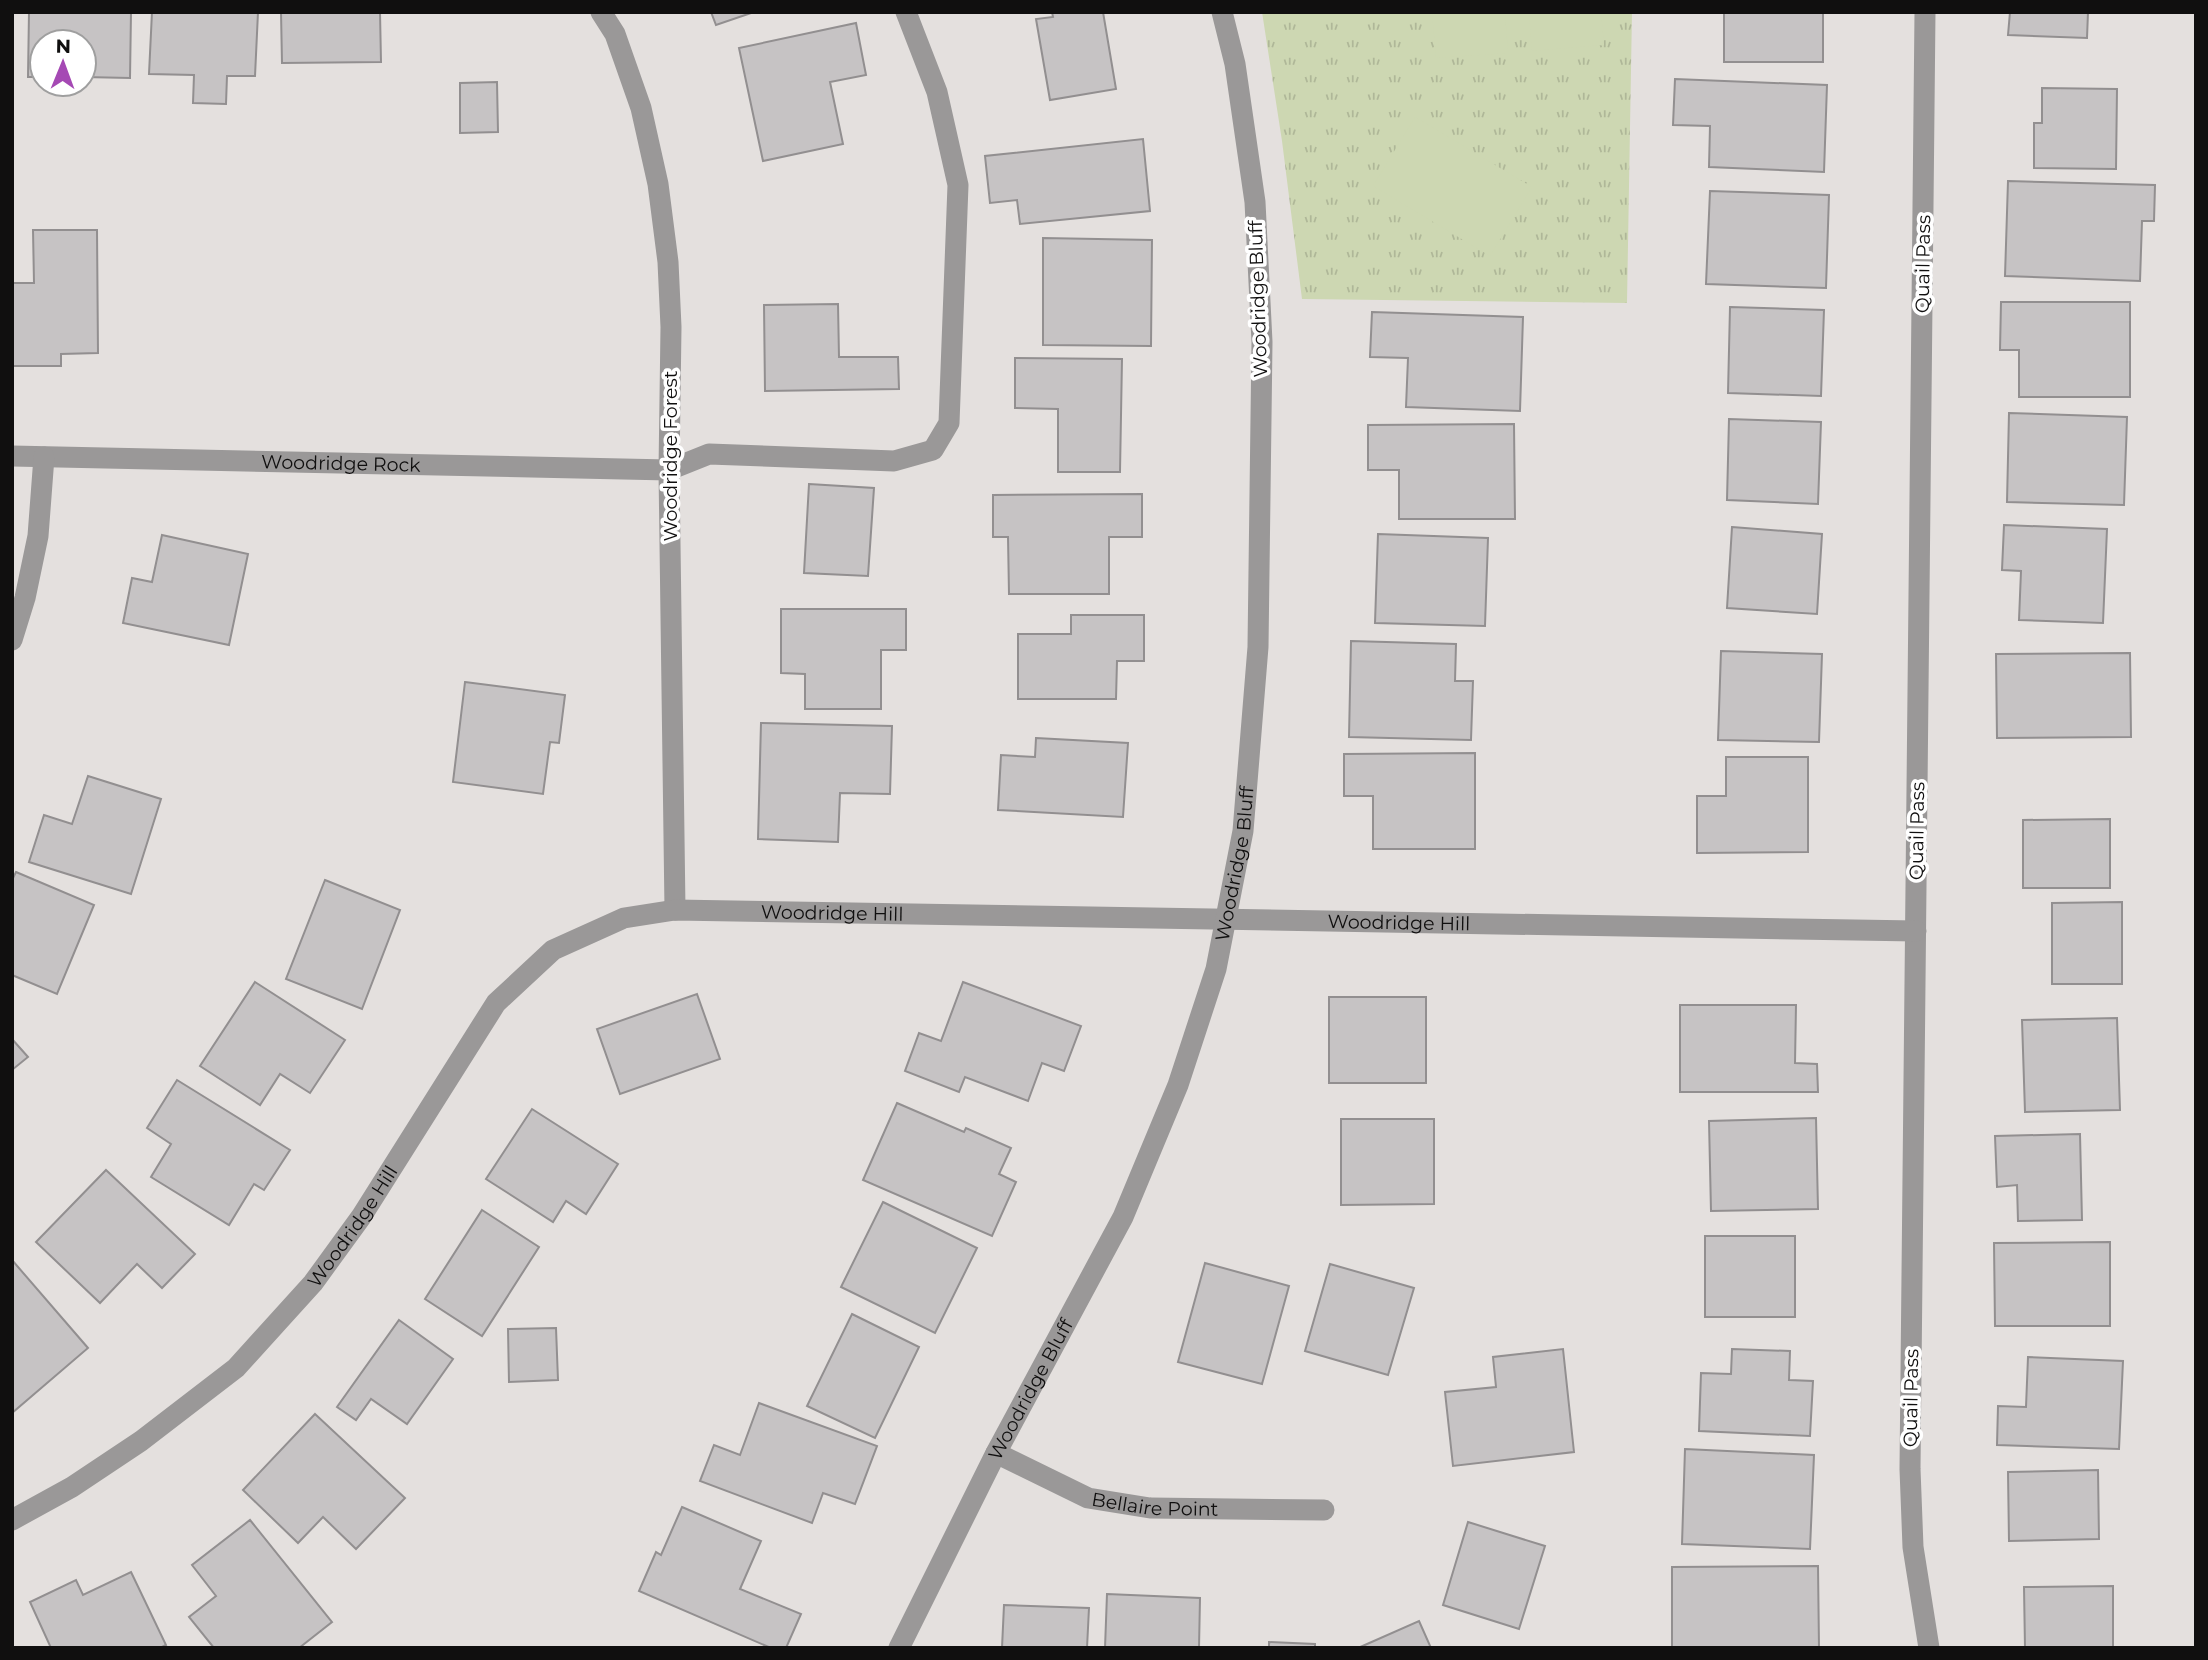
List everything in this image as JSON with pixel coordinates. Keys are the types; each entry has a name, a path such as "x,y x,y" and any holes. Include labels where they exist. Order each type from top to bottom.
{"street":[{"name":"Woodridge Forest","path":"601,12 615,34 641,108 658,184 668,262 671,327 669,470 675,910"},
{"path":"669,470 709,454 894,461 933,450 949,423 958,185 937,92 906,12"},
{"name":"Woodridge Bluff","path":"899,1648 996,1453 1123,1217 1178,1085 1216,969 1244,831 1258,647 1262,342 1255,202 1235,64 1222,12"},
{"name":"Quail Pass","path":"1925,12 1910,1469 1913,1547 1929,1648"},
{"name":"Woodridge Rock","path":"12,456 669,470"},
{"path":"12,640 26,598 38,536 44,457"},
{"name":"Woodridge Hill","path":"12,1520 72,1487 141,1441 236,1367 313,1283 361,1217 496,1003 553,950 624,918 675,910 1916,931"},
{"name":"Bellaire Point","path":"996,1453 1088,1498 1150,1508 1324,1510"}],"green space":[{"path":"1262,12 1632,12 1627,303 1302,299"},
{"path":"1432,12 1505,12 1508,53 1436,58"},
{"path":"1529,12 1601,12 1604,45 1532,51"},
{"path":"1415,117 1532,187 1490,256 1373,186"}],"building":[{"path":"29,12 131,12 130,78 98,77 98,28 29,28"},
{"path":"152,12 258,12 255,76 227,76 226,104 193,103 194,75 149,74"},
{"path":"281,12 380,12 381,62 282,63"},
{"path":"711,12 754,12 716,25"},
{"path":"1052,12 1103,12 1116,89 1050,100 1036,19 1053,17"},
{"path":"1724,12 1823,12 1823,62 1724,62"},
{"path":"2010,12 2088,12 2087,38 2008,35"},
{"path":"856,23 866,75 830,82 843,144 763,161 739,48"},
{"path":"1675,79 1827,85 1824,172 1709,167 1710,126 1673,125"},
{"path":"497,82 498,132 460,133 460,83"},
{"path":"2042,88 2117,89 2116,169 2034,168 2034,123 2042,123"},
{"path":"1143,139 1150,211 1020,224 1017,200 990,203 985,156"},
{"path":"2008,181 2155,185 2154,221 2142,221 2140,281 2005,276"},
{"path":"1710,191 1829,195 1826,288 1706,284"},
{"path":"33,230 97,230 98,353 61,354 61,366 12,366 12,283 34,283"},
{"path":"1043,238 1152,240 1151,346 1043,345"},
{"path":"2001,302 2130,302 2130,397 2019,397 2019,350 2000,350"},
{"path":"838,304 839,357 898,357 899,389 765,391 764,305"},
{"path":"1730,307 1824,310 1821,396 1728,393"},
{"path":"1372,312 1523,317 1520,411 1406,407 1408,358 1370,357"},
{"path":"1015,358 1122,359 1120,472 1058,472 1058,409 1015,408"},
{"path":"2009,413 2127,417 2124,505 2007,502"},
{"path":"1729,419 1821,422 1818,504 1727,500"},
{"path":"1514,424 1515,519 1399,519 1399,470 1368,470 1368,425"},
{"path":"809,484 874,488 868,576 804,573"},
{"path":"1142,494 1142,537 1109,537 1109,594 1009,594 1008,537 993,537 993,495"},
{"path":"2004,525 2107,529 2103,623 2019,620 2021,571 2002,570"},
{"path":"1732,527 1822,534 1817,614 1727,608"},
{"path":"1378,534 1488,538 1485,626 1375,623"},
{"path":"162,535 248,554 229,645 123,623 132,578 152,582"},
{"path":"781,609 906,609 906,650 881,650 881,709 805,709 805,674 781,673"},
{"path":"1071,615 1144,615 1144,661 1117,661 1116,699 1018,699 1018,634 1071,634"},
{"path":"1351,641 1456,644 1455,681 1473,681 1471,740 1349,737"},
{"path":"1721,651 1822,654 1819,742 1718,740"},
{"path":"2130,653 2131,737 1997,738 1996,654"},
{"path":"465,682 565,695 559,743 550,742 543,794 453,782"},
{"path":"761,723 892,726 890,794 840,793 838,842 758,839"},
{"path":"1036,738 1128,743 1123,817 998,810 1001,755 1035,757"},
{"path":"1475,753 1475,849 1373,849 1373,796 1344,796 1344,754"},
{"path":"1726,757 1808,757 1808,852 1697,853 1697,796 1726,796"},
{"path":"88,776 161,799 131,894 29,862 44,815 72,824"},
{"path":"2110,819 2110,888 2023,888 2023,820"},
{"path":"16,872 94,905 57,994 12,975 12,880"},
{"path":"325,880 400,910 362,1009 286,979"},
{"path":"2122,902 2122,984 2052,984 2052,903"},
{"path":"255,982 345,1040 310,1093 280,1074 260,1105 200,1066"},
{"path":"963,982 1081,1026 1064,1071 1042,1063 1028,1101 965,1077 959,1092 905,1071 919,1033 941,1041"},
{"path":"697,994 720,1059 620,1094 597,1029"},
{"path":"1329,997 1426,997 1426,1083 1329,1083"},
{"path":"1680,1005 1796,1005 1795,1063 1817,1064 1818,1092 1680,1092"},
{"path":"2117,1018 2120,1110 2025,1112 2022,1020"},
{"path":"12,1039 28,1057 12,1070"},
{"path":"177,1080 290,1150 264,1190 254,1184 229,1225 151,1177 171,1144 147,1128"},
{"path":"897,1103 964,1132 966,1128 1011,1148 999,1174 1016,1182 992,1236 863,1180"},
{"path":"532,1109 618,1164 586,1214 566,1201 553,1222 486,1179"},
{"path":"1816,1118 1818,1209 1711,1211 1709,1121"},
{"path":"1341,1119 1434,1119 1434,1204 1341,1205"},
{"path":"2080,1134 2082,1220 2018,1221 2017,1185 1997,1187 1995,1136"},
{"path":"106,1170 195,1254 162,1288 137,1264 100,1303 36,1242"},
{"path":"883,1202 977,1248 935,1333 841,1287"},
{"path":"482,1210 539,1247 482,1336 425,1299"},
{"path":"1705,1236 1795,1236 1795,1317 1705,1317"},
{"path":"2110,1242 2110,1326 1995,1326 1994,1243"},
{"path":"12,1260 88,1348 12,1413"},
{"path":"1205,1263 1289,1286 1262,1384 1178,1362"},
{"path":"1330,1264 1414,1288 1388,1375 1305,1351"},
{"path":"852,1314 919,1347 875,1438 807,1406"},
{"path":"399,1320 453,1359 407,1424 371,1399 356,1420 337,1407"},
{"path":"556,1328 558,1380 509,1382 508,1329"},
{"path":"1563,1349 1574,1452 1453,1466 1445,1392 1496,1387 1493,1357"},
{"path":"1732,1349 1790,1351 1789,1380 1813,1381 1810,1436 1699,1431 1701,1373 1731,1374"},
{"path":"2028,1357 2123,1361 2119,1449 1997,1445 1998,1406 2026,1407"},
{"path":"759,1403 877,1446 855,1504 823,1493 812,1523 700,1481 714,1445 740,1455"},
{"path":"315,1414 405,1498 356,1549 323,1517 298,1543 243,1490"},
{"path":"1685,1449 1814,1455 1810,1549 1682,1544"},
{"path":"2098,1470 2099,1539 2009,1541 2008,1472"},
{"path":"682,1507 761,1541 740,1589 801,1614 786,1648 771,1648 639,1591 656,1552 661,1555"},
{"path":"250,1520 332,1622 299,1648 214,1648 189,1617 216,1596 192,1565"},
{"path":"1468,1522 1545,1546 1519,1629 1443,1605"},
{"path":"1818,1566 1819,1648 1672,1648 1672,1567"},
{"path":"131,1572 166,1645 160,1648 51,1648 30,1602 76,1580 83,1595"},
{"path":"2113,1586 2113,1648 2025,1648 2024,1587"},
{"path":"1107,1594 1200,1598 1199,1648 1105,1648"},
{"path":"1004,1605 1089,1608 1087,1648 1002,1648"},
{"path":"1419,1621 1431,1648 1358,1648"},
{"path":"1269,1642 1315,1644 1315,1648 1269,1648"}]}
